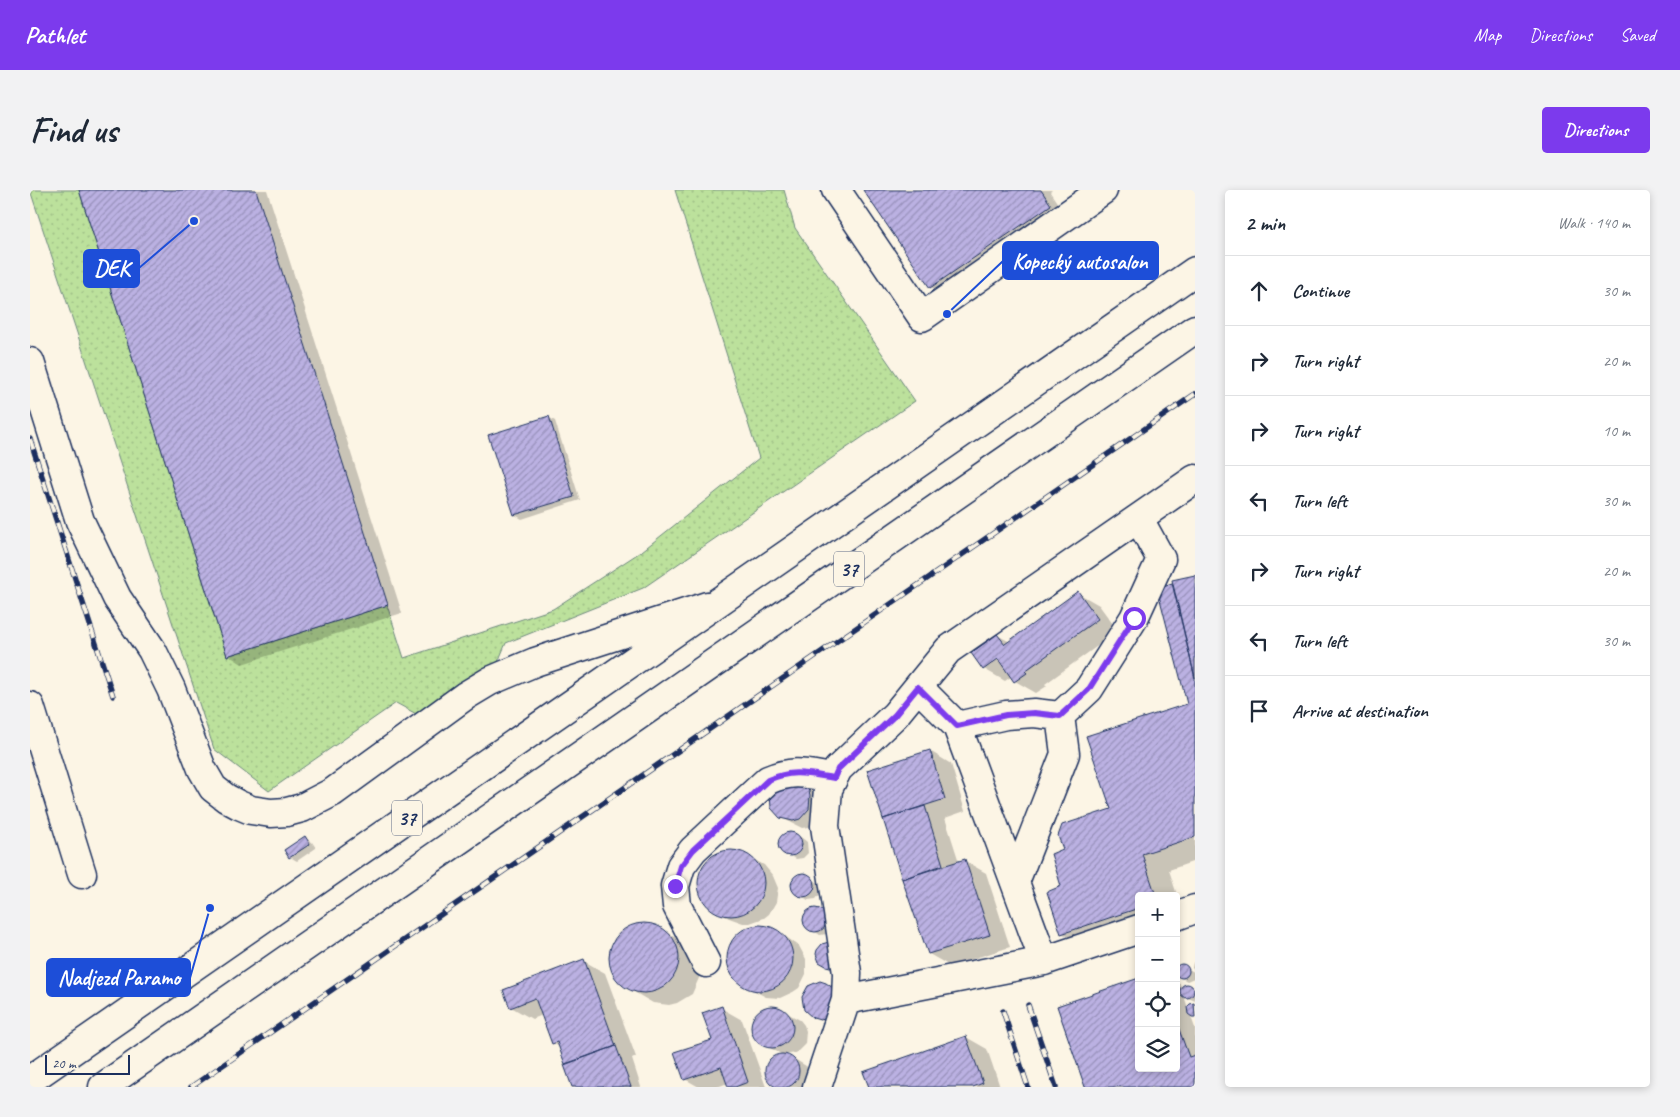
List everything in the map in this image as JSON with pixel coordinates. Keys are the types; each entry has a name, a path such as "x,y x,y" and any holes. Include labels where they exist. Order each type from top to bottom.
{"main road":[{"path":"836,190 922,317 1103,190"},
{"name":"37","path":"30,1080 1195,271"},
{"name":"37","path":"103,1087 1195,330"},
{"path":"30,362 80,521 117,598 152,650 171,689 202,769 213,788 226,798 251,810 271,813 287,812 302,808 333,792 464,696 490,681 550,656 718,602"},
{"path":"817,1087 846,1000 847,973 826,826 828,789 838,769 895,715 948,650 1195,479"},
{"path":"957,726 1006,715 1034,713 1060,716 1089,689 1134,618 1161,559 1139,519"},
{"path":"918,687 957,726 1044,961"},
{"path":"30,706 82,874"},
{"path":"1015,882 1066,754 1060,716"},
{"path":"706,963 677,906 675,886 681,866 693,850 768,780 780,775 798,772 834,778"},
{"path":"1180,915 1195,909"},
{"path":"846,1000 1044,961 1135,930"}],"green space":[{"path":"30,190 79,190 227,656 387,605 404,658 553,609 642,551 759,458 675,190 784,190 795,228 915,401 643,588 506,643 498,662 420,716 396,703 269,791 214,749"}],"building":[{"path":"79,190 256,190 388,605 227,656"},
{"path":"863,190 1041,190 1051,205 930,288"},
{"path":"549,416 574,497 514,515 488,435"},
{"path":"1195,575 1195,678 1172,580"},
{"path":"1172,583 1195,678 1195,837 1142,854 1155,892 1135,892 1135,909 1061,934 1047,892 1061,886 1051,854 1063,849 1058,836 1062,825 1111,809 1086,736 1187,704 1157,588"},
{"path":"1078,591 1098,619 1025,671 1027,673 1014,682 998,659 983,670 971,653 997,634 1005,644"},
{"path":"930,750 945,799 883,819 867,770"},
{"path":"797,780 808,788 810,795 809,809 800,819 793,821 780,818 771,808 770,794"},
{"path":"925,806 943,865 902,879 883,819"},
{"path":"790,832 799,835 802,844 799,853 790,856 781,853 778,844 781,835"},
{"path":"305,836 310,844 289,858 284,850"},
{"path":"731,850 744,853 754,860 761,870 764,883 761,896 754,906 744,913 731,916 718,913 708,906 701,896 698,883 701,870 708,860 718,853"},
{"path":"965,859 990,935 928,954 902,879"},
{"path":"803,873 812,876 815,885 812,894 803,897 794,894 791,885 794,876"},
{"path":"815,908 824,911 827,920 824,929 815,932 806,929 803,920 806,911"},
{"path":"651,923 664,929 673,938 677,944 679,958 677,972 669,983 658,991 637,993 630,991 619,983 611,972 609,951 611,944 619,933 630,925"},
{"path":"760,925 773,928 783,935 790,945 793,958 790,971 783,981 773,988 760,991 747,988 737,981 730,971 727,958 730,945 737,935 747,928"},
{"path":"829,942 834,965 830,967 819,962 816,954 822,944"},
{"path":"584,959 616,1046 565,1064 557,1042 552,1044 535,998 510,1008 503,990"},
{"path":"1180,965 1185,965 1188,968 1187,976 1180,977"},
{"path":"1135,979 1135,1072 1180,1072 1180,1032 1189,1057 1195,1055 1195,1087 1085,1087 1057,1006"},
{"path":"820,981 836,990 825,1019 820,1020 813,1018 804,1010 802,997 808,986"},
{"path":"1187,984 1193,988 1192,996 1187,998 1182,996 1180,991 1182,986"},
{"path":"1194,1003 1195,1017 1192,1017 1188,1014 1187,1007"},
{"path":"722,1006 748,1082 735,1087 728,1087 721,1067 684,1080 674,1052 712,1040 702,1013"},
{"path":"772,1006 787,1012 793,1027 787,1042 772,1048 757,1042 751,1027 757,1012"},
{"path":"966,1036 983,1083 973,1087 869,1087 863,1072"},
{"path":"616,1046 631,1087 572,1087 564,1065"},
{"path":"782,1054 789,1055 794,1059 798,1064 798,1078 794,1083 789,1087 782,1088 775,1087 770,1083 766,1078 765,1071 766,1064 770,1059 775,1055"}],"railway":[{"path":"191,1087 1195,394"},
{"path":"30,439 113,696"},
{"path":"1028,1005 1056,1087"},
{"path":"1003,1011 1028,1087"}],"place":[{"name":"DEK","path":"194,221"},
{"name":"Kopecký autosalon","path":"947,314"},
{"name":"Nadjezd Paramo","path":"210,908"}],"route":[{"path":"675,886 681,866 693,850 768,780 780,775 798,772 834,778 838,769 895,715 918,687 957,726 1006,715 1034,713 1060,716 1089,689 1134,618"}]}
